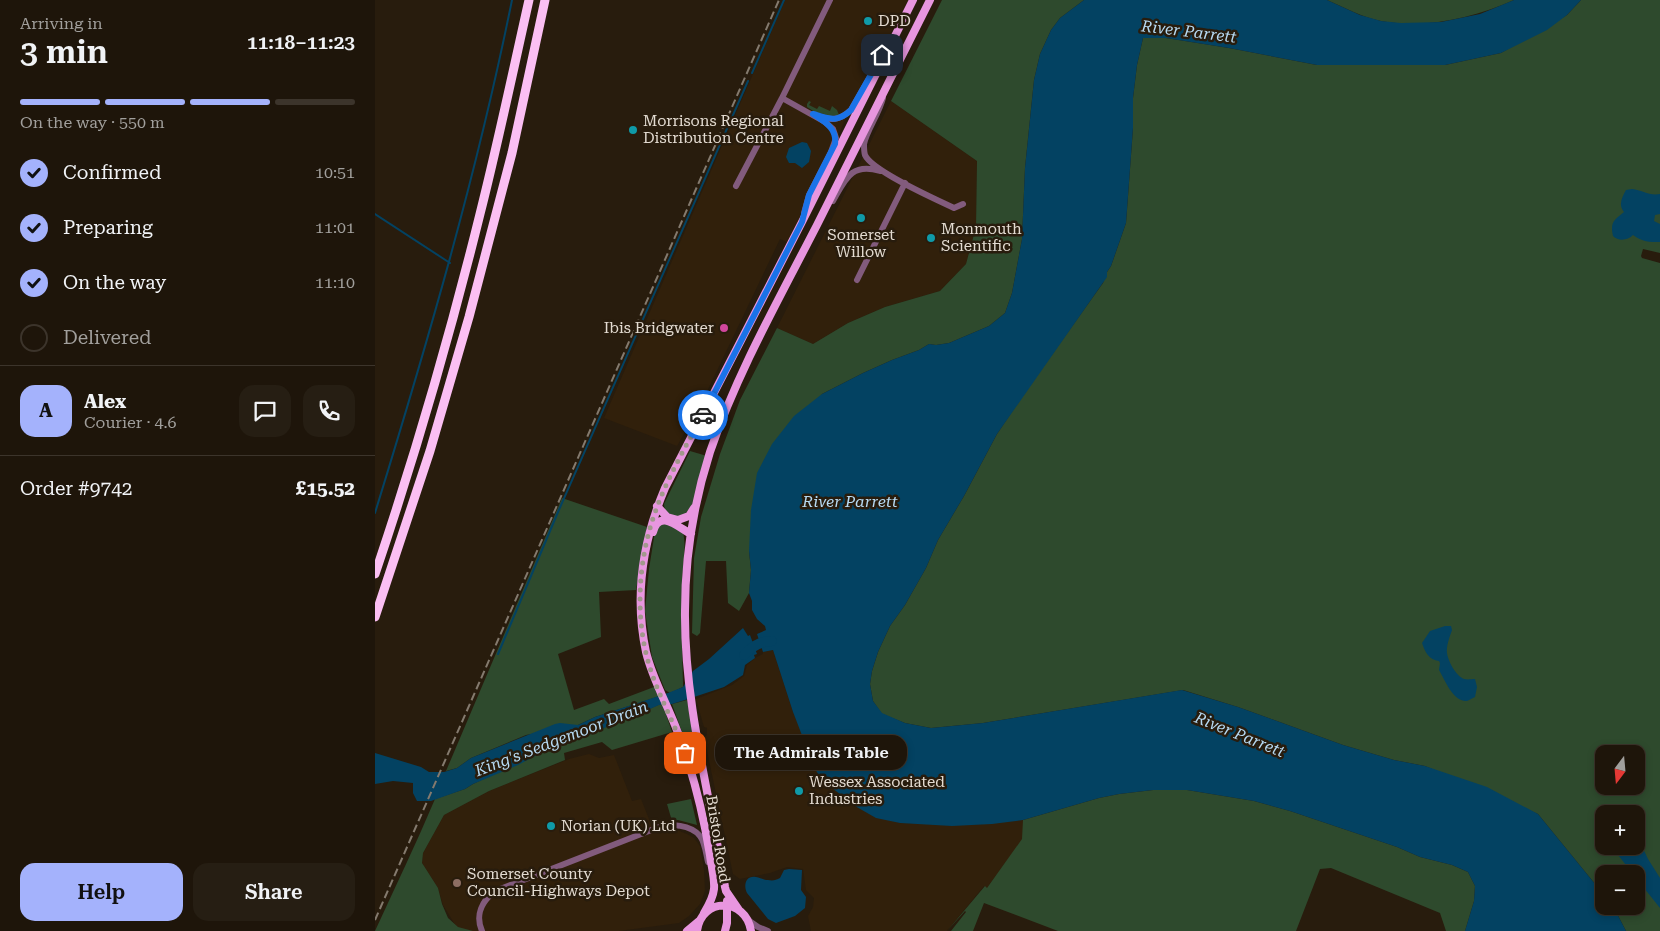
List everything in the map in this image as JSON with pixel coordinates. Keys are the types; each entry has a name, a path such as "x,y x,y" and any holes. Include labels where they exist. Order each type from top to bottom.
{"highway":[{"path":"375,574 422,426 453,317 480,214 529,0"},
{"path":"375,617 430,450 469,317 512,153 545,0"}],"main road":[{"name":"Bristol Road","path":"699,921 713,896 713,877 707,836 693,776 671,715 650,668 643,634 641,577 647,541 657,506 665,488 802,222 913,0"},
{"name":"Bristol Road","path":"748,920 726,892 691,702 687,669 685,610 691,534 709,454 735,389 930,0"},
{"path":"657,506 667,517 678,520 689,516 697,504"},
{"path":"641,577 646,568 655,526 658,523 669,521 691,534"},
{"path":"725,931 727,923 726,892"},
{"path":"704,913 713,907 727,906 739,910"},
{"path":"748,920 751,931"},
{"path":"687,931 699,921"},
{"path":"697,931 699,921"}],"street":[{"path":"736,186 830,0"},
{"path":"813,114 829,119 837,119 845,116 851,110 899,27"},
{"path":"884,94 880,110 865,141 864,150 868,160 886,173 954,208 963,204"},
{"path":"782,98 813,114 830,126 835,132 836,138 809,195 802,222"},
{"path":"823,213 833,201 847,177 853,172 865,168 886,173"},
{"path":"857,280 905,183"},
{"path":"482,931 479,917 482,906 486,898 495,891 659,827 672,824 680,825 700,836 713,877"},
{"path":"748,920 768,931"}],"shaded area":[{"path":"785,0 908,0 845,119 838,137 807,196 799,219 787,242 780,239 699,408 677,446 604,418"},
{"path":"891,101 977,161 976,227 966,264 940,291 885,307 848,323 813,344 777,328"},
{"path":"773,650 793,712 822,780 839,792 889,820 900,823 971,825 1023,820 1023,839 987,888 984,886 947,931 811,931 808,916 813,907 814,898 806,890 803,869 787,867 770,873 740,879 733,874 704,737 707,735 707,728 704,727 696,699 732,685 744,676 747,665 755,658 763,654 763,652"},
{"path":"589,754 599,758 614,755 632,801 641,799 654,832 674,829 694,838 700,846 705,891 700,904 689,916 679,923 619,931 459,931 443,905 438,888 422,863 423,853 444,815 489,791 569,759"}],"green space":[{"path":"942,0 1084,0 1060,18 1051,30 1040,54 1034,80 1025,168 1022,239 1012,293 1005,313 989,326 949,343 929,344 863,373 822,394 749,551 751,570 749,593 739,611 728,603 726,561 706,561 700,633 697,636 692,633 694,558 701,517 720,454 740,400 777,328 813,344 848,323 885,307 940,291 966,264 976,227 977,161 891,101"},
{"path":"1327,0 1514,0 1466,17 1415,24 1381,21"},
{"path":"1581,0 1660,0 1660,253 1643,249 1641,256 1642,258 1660,263 1660,931 1626,931 1618,915 1645,915 1645,865 1595,865 1595,884 1538,814 1425,766 1394,760 1343,745 1238,707 1183,690 983,723 931,728 905,723 882,714 873,701 870,684 878,652 890,626 905,605 926,568 938,540 997,434 1103,283 1111,266 1126,223 1133,128 1133,98 1143,38 1166,38 1317,65 1445,65 1501,53 1567,15"},
{"path":"809,101 811,102 809,105 817,109 819,106 830,111 832,106 839,115 818,114 807,107"},
{"path":"690,451 707,456 693,504 683,517 675,518 665,512 664,504"},
{"path":"562,498 647,527 636,590 599,592 601,637 558,654 574,710 604,699 609,704 654,687 660,696 595,717 578,725 526,735 471,758 457,768 446,771"},
{"path":"667,523 683,532 685,545 682,579 683,687 670,693 665,690 652,657 645,611 655,531 658,526"},
{"path":"687,700 698,756 691,757 672,704"},
{"path":"658,705 663,705 672,732 612,750 602,742 564,753 565,760 489,791 444,815 423,853 422,863 438,888 448,918 458,927 473,931 375,931 435,799 465,789 554,746 591,734 619,720"},
{"path":"1153,790 1187,790 1254,801 1290,811 1468,872 1475,886 1474,901 1465,931 1446,931 1440,913 1331,868 1320,869 1296,931 1058,931 984,903 973,931 951,931 965,911 947,931 985,886 987,888 1022,839 1023,820 1099,798"},
{"path":"691,799 697,825 678,820 672,821 667,804"}],"water":[{"name":"River Parrett","path":"1084,0 1327,0 1360,15 1381,21 1401,23 1441,22 1480,14 1514,0 1581,0 1567,15 1547,30 1501,53 1445,65 1317,65 1166,38 1143,38 1133,98 1133,128 1126,223 1111,266 1107,272 1107,277 997,434 938,540 926,568 905,605 890,626 872,671 870,684 873,701 882,713 905,723 931,728 983,723 1182,690 1238,707 1343,745 1394,760 1425,766 1487,787 1538,814 1595,884 1595,915 1618,915 1626,931 1465,931 1474,901 1475,886 1468,872 1290,811 1254,801 1187,790 1153,790 1099,798 1023,820 952,826 900,823 876,818 855,806 822,780 815,769 793,712 773,650 763,652 757,634 766,630 765,626 757,619 752,610 752,601 749,593 751,570 749,551 751,510 757,473 772,444 794,416 822,394 863,373 929,344 949,343 989,326 1005,313 1012,293 1022,239 1025,168 1034,80 1040,54 1051,30 1060,18"},
{"path":"802,142 807,143 811,151 809,162 802,168 795,163 789,163 786,157 789,148"},
{"path":"1632,189 1660,194 1660,214 1655,215 1654,221 1660,224 1660,242 1649,242 1633,235 1623,240 1613,236 1612,227 1614,222 1624,212 1621,207 1622,198 1626,190"},
{"path":"1451,626 1452,630 1447,650 1453,668 1464,679 1475,679 1477,687 1475,697 1467,701 1458,698 1454,694 1439,670 1439,661 1428,655 1422,643 1430,631"},
{"path":"743,628 748,636 750,635 757,654 754,655 755,658 745,665 743,675 724,687 634,714 597,732 554,746 465,789 431,801 417,801 413,793 413,783 393,781 375,784 375,753 421,767 429,772 444,772 457,768 471,758 555,724 578,725 595,717 683,687 693,671"},
{"path":"1645,853 1660,878 1660,908 1645,889 1645,865 1626,865 1618,855 1645,855"},
{"path":"784,870 802,870 801,890 806,897 805,908 795,916 776,923 768,919 747,893 745,884 748,879 753,877 776,880 780,878"}],"waterway":[{"path":"375,513 450,258 483,130 512,0"},
{"path":"752,73 784,0"},
{"path":"498,654 558,512 748,81"},
{"path":"375,214 450,263"},
{"name":"King's Sedgemoor Drain","path":"744,655 757,645 772,641"}],"railway":[{"path":"375,920 779,0"}],"way so far":[{"path":"685,753 678,731 650,668 641,614 641,577 647,541 657,506 703,415"}],"place":[{"name":"DPD","path":"868,21"},
{"name":"Morrisons Regional Distribution Centre","path":"633,130"},
{"name":"Somerset Willow","path":"861,218"},
{"name":"Monmouth Scientific","path":"931,238"},
{"name":"Ibis Bridgwater","path":"724,328"},
{"name":"The Admirals Table","path":"685,753"},
{"name":"Wessex Associated Industries","path":"799,791"},
{"name":"Norian (UK) Ltd","path":"551,826"},
{"name":"Somerset County Council-Highways Depot","path":"457,883"}],"route":[{"path":"703,415 802,222 809,195 835,144 836,138 833,129 813,114 832,120 845,116 863,91 882,55"}]}
